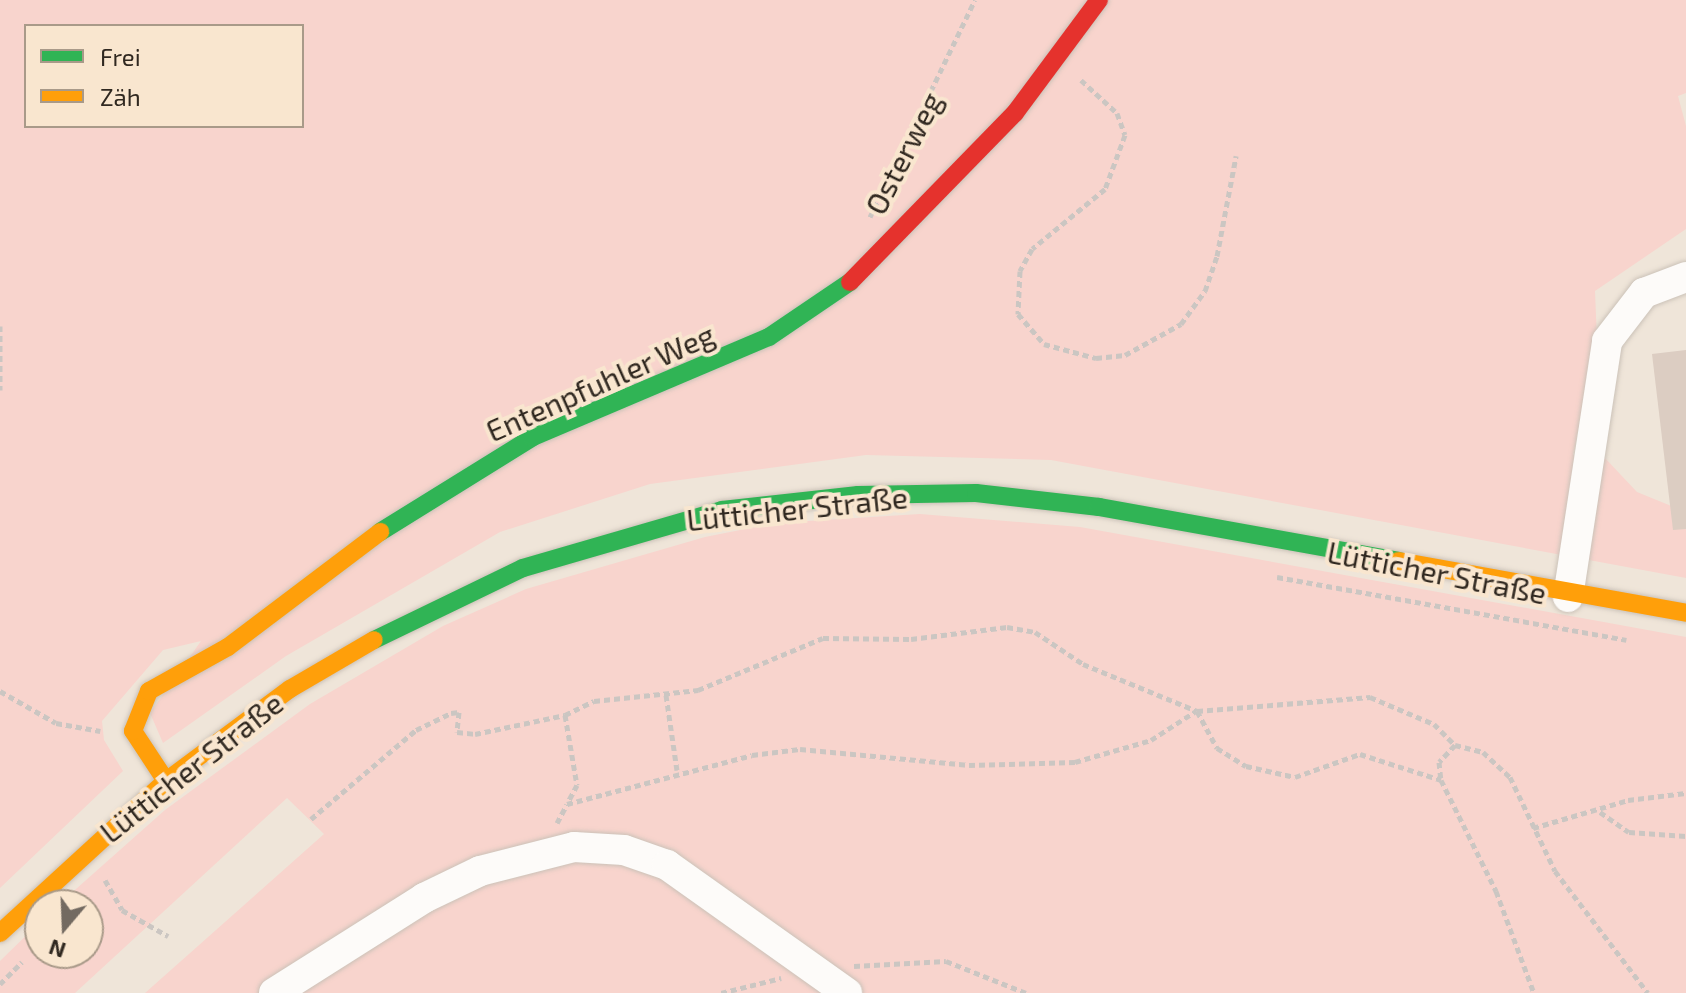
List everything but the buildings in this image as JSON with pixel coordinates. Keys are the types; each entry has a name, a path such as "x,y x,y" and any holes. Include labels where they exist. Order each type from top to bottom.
{"main road":[{"name":"Entenpfuhler Weg","path":"133,731 149,691 228,647 423,500 533,437 756,343 826,303 906,232 1056,64 1099,0"},
{"name":"Lütticher Straße","path":"0,933 166,781 290,689 410,619 611,536 722,510 858,495 976,493 1099,507 1568,597 1686,613"},
{"path":"133,731 166,781"}],"street":[{"name":"Lütticher Straße","path":"1568,597 1607,341 1644,293 1686,277"},
{"path":"274,993 424,898 535,855 624,850 667,865 823,972 847,993"}],"path":[{"name":"Osterweg","path":"865,226 975,0"},
{"path":"1056,64 1117,113 1125,135 1105,189 1032,249 1020,271 1018,314 1044,344 1096,358 1125,355 1181,324 1205,291 1217,256 1236,156"},
{"path":"0,326 0,390"},
{"path":"1271,576 1640,642"},
{"path":"311,819 416,730 451,713 459,712 457,732 464,734 565,715 594,701 666,695 709,687 823,638 911,639 1007,627 1035,632 1083,664 1197,711 1370,697 1434,724 1455,745 1483,752 1510,777 1533,828 1581,908 1648,993"},
{"path":"0,691 56,723 133,731"},
{"path":"666,695 677,770"},
{"path":"567,804 677,770 800,749 969,765 1075,762 1151,740 1197,711"},
{"path":"1197,711 1217,748 1246,766 1295,777 1360,754 1441,780"},
{"path":"535,855 577,785 565,715"},
{"path":"1455,745 1439,762 1441,780 1496,891 1534,993"},
{"path":"1533,828 1600,812 1628,800 1686,793"},
{"path":"1600,812 1629,832 1686,836"},
{"path":"105,879 122,910 168,936"},
{"path":"721,993 823,972 920,958 1026,993"}],"shaded area":[{"path":"0,0 1686,0 1686,93 1678,96 1686,126 1686,229 1595,291 1597,340 1573,455 1604,457 1637,492 1686,512 1686,578 1051,460 866,455 650,484 500,532 286,656 163,743 150,713 201,641 163,650 102,721 104,740 123,771 0,888"},
{"path":"920,514 1080,527 1686,637 1686,993 145,993 324,834 287,798 104,966 104,889 76,889 165,810 310,704 443,626 526,589 705,537 775,523"},
{"path":"24,938 24,969 101,969 75,993 0,993 0,961"}],"traffic: fast":[{"path":"380,532 533,437 769,337 850,282"},
{"path":"374,640 523,568 722,510 858,495 976,493 1099,507 1398,561"}],"traffic: slow":[{"path":"166,781 133,731 149,691 228,647 380,532"},
{"path":"1398,561 1686,613"},
{"path":"0,933 166,781 290,689 374,640"}],"traffic: jam":[{"path":"850,282 1015,113 1099,0"}]}
